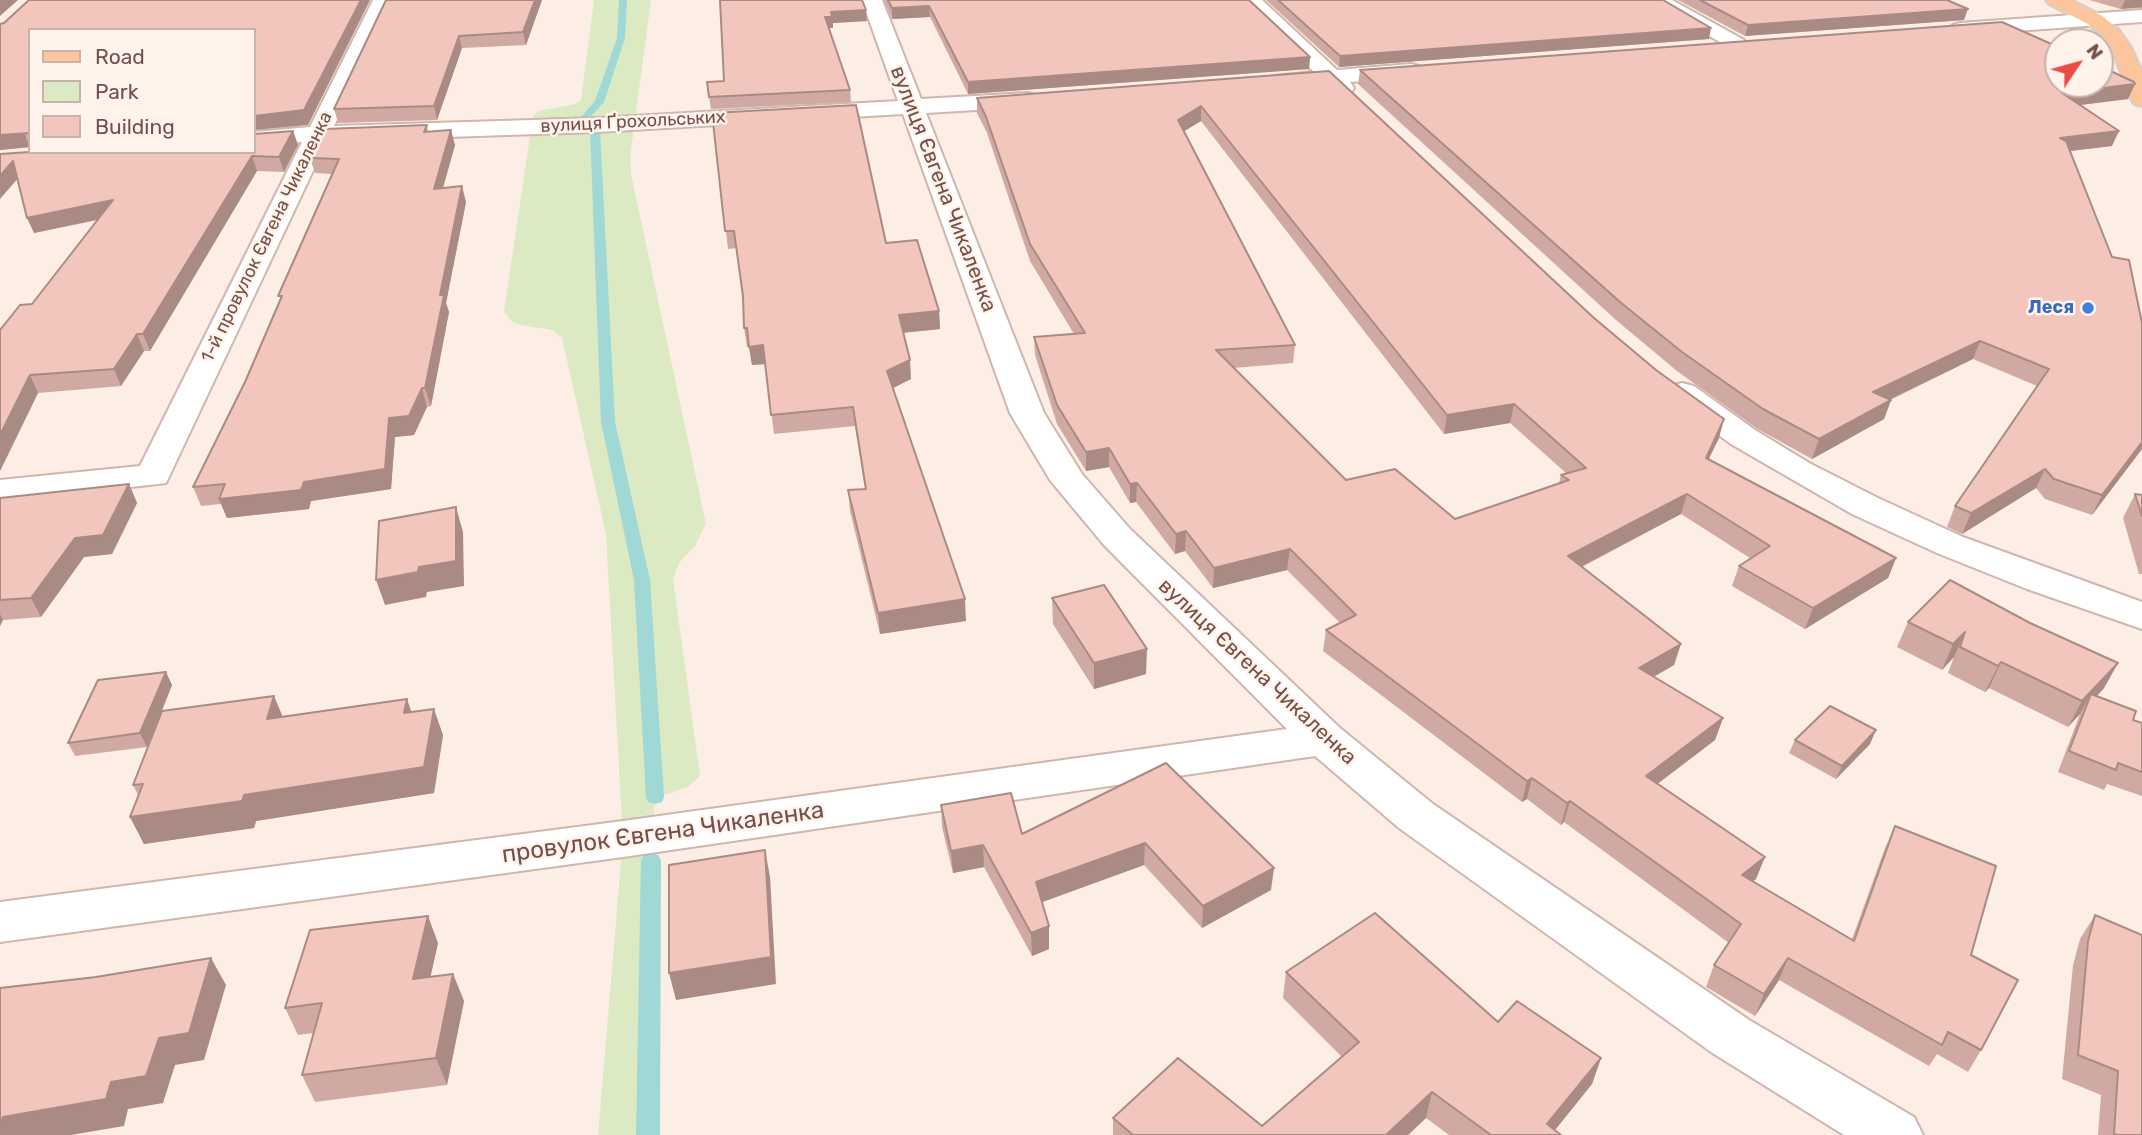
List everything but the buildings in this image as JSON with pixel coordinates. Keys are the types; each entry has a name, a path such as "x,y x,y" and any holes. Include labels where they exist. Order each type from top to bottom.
{"main road":[{"path":"2056,0 2095,20 2118,41 2142,99"}],"street":[{"name":"1-й провулок Євгена Чикаленка","path":"0,491 153,475 383,0"},
{"name":"вулиця Євгена Чикаленка","path":"872,0 1027,413 1068,480 1117,537 1324,739 1416,816 1730,1036 1894,1135"},
{"path":"1251,0 1362,106"},
{"path":"1658,0 1737,44"},
{"path":"1939,30 2142,16"},
{"path":"2095,20 2142,31"},
{"path":"1695,48 1763,43"},
{"path":"1265,83 1430,70"},
{"name":"вулиця Ґрохольських","path":"256,139 316,134 598,125 1048,98"},
{"path":"1664,380 1743,437 1865,506 1950,545 2028,576 2142,616"},
{"name":"провулок Євгена Чикаленка","path":"0,922 609,841 1324,739"}],"green space":[{"path":"594,0 651,0 630,157 631,174 706,524 695,546 679,563 673,579 700,776 688,787 655,798 651,860 660,1135 598,1135 623,839 606,534 562,338 552,330 511,321 504,311 533,116 538,111 576,104 581,100"}],"waterway":[{"path":"586,117 599,102 621,38 623,0"},
{"path":"595,130 608,422 642,580 655,797"},
{"path":"648,1135 651,860"}],"place":[{"name":"Леся","path":"2088,308"}]}
